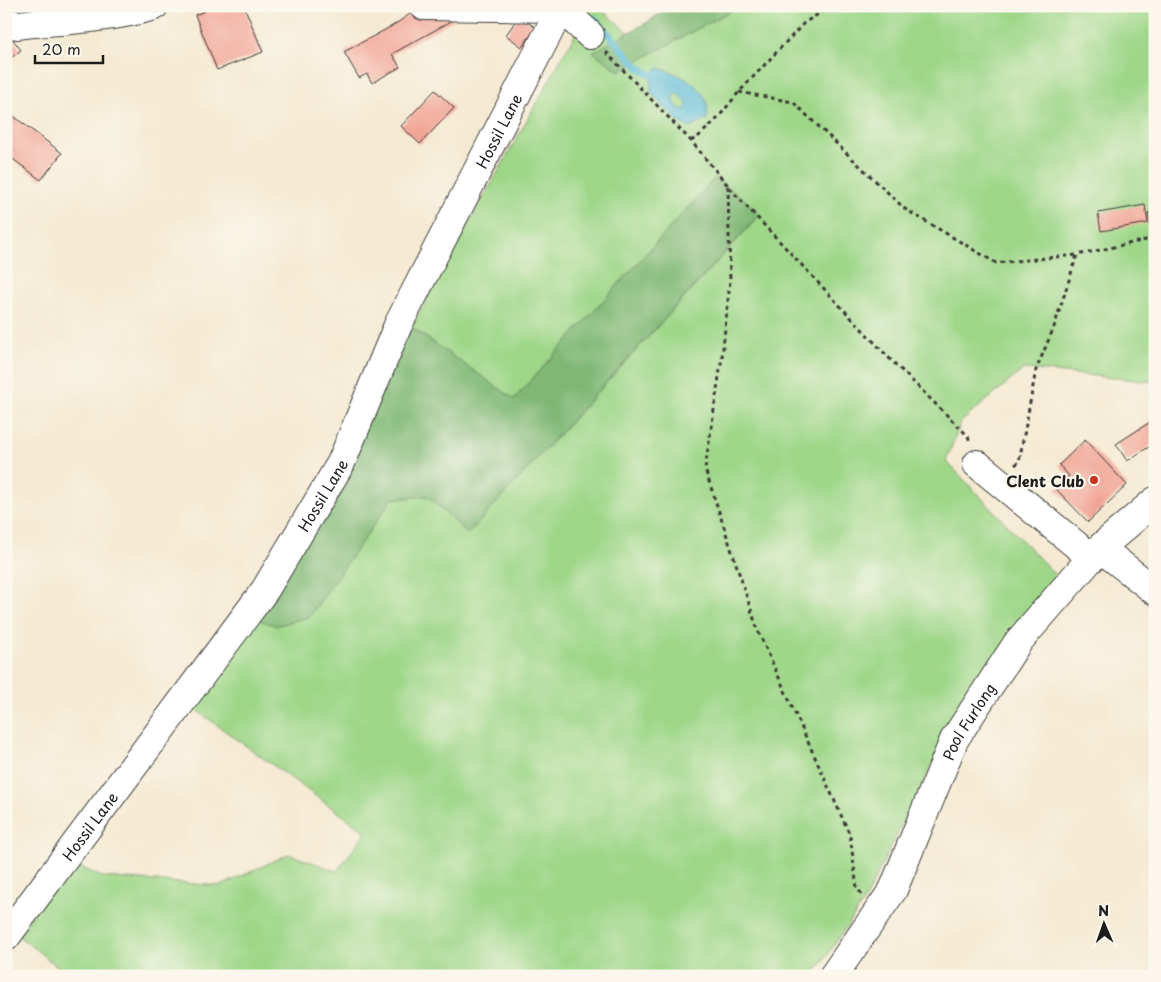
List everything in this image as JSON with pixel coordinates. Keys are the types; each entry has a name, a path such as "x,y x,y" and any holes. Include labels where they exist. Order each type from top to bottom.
{"street":[{"path":"6,22 17,25 90,18 154,6"},
{"path":"424,6 561,7 590,36"},
{"name":"Hossil Lane","path":"6,937 265,590 341,463 398,325 561,7"},
{"path":"977,464 998,482 1096,553 1155,591"},
{"name":"Pool Furlong","path":"833,976 893,890 954,740 1018,642 1096,553 1155,502"}],"path":[{"path":"691,141 717,120 739,92 804,24 831,6"},
{"path":"590,36 691,141 728,186 890,359 968,436 977,464"},
{"path":"739,92 793,102 905,209 996,263 1077,256 1155,238"},
{"path":"728,186 730,281 722,357 705,469 758,631 850,835 857,890 880,909"},
{"path":"998,482 1019,462 1036,370 1054,327 1077,256"}],"green space":[{"path":"591,6 597,6 629,33 594,52 619,71 740,6 1155,6 1155,382 1024,369 961,422 946,461 1058,578 969,691 863,903 813,976 70,976 17,935 72,863 102,877 221,886 288,854 337,871 366,832 196,710 256,619 309,617 392,499 428,496 468,534 759,216 744,200 715,178 514,399 411,327"},
{"path":"670,6 740,6 619,71 593,52 648,22"},
{"path":"715,178 735,194 741,196 759,215 468,534 428,496 392,499 309,617 276,626 256,619 411,327 514,399"}],"water":[{"path":"657,68 672,72 694,84 707,103 707,119 690,128 678,121 651,93 651,75","holes":["678,94 687,103 686,109 679,109 674,102 674,95"]}],"building":[{"path":"217,6 244,6 263,52 217,70 195,15"},
{"path":"413,12 455,19 392,54 400,67 372,83 367,74 359,78 344,52 394,25"},
{"path":"519,16 536,28 522,47 506,35"},
{"path":"10,36 21,50 6,62 6,39"},
{"path":"435,90 454,108 420,144 401,126"},
{"path":"12,115 62,153 41,180 6,154 6,122"},
{"path":"1145,205 1148,223 1101,231 1098,213"},
{"path":"1155,212 1155,229 1151,230 1148,213"},
{"path":"1155,419 1155,443 1127,461 1116,444"},
{"name":"Clent Club","path":"1085,440 1127,485 1088,522 1056,489 1069,476 1059,465"}],"waterway":[{"path":"595,19 637,66 651,75"}],"place":[{"name":"Clent Club","path":"1094,480"}]}
